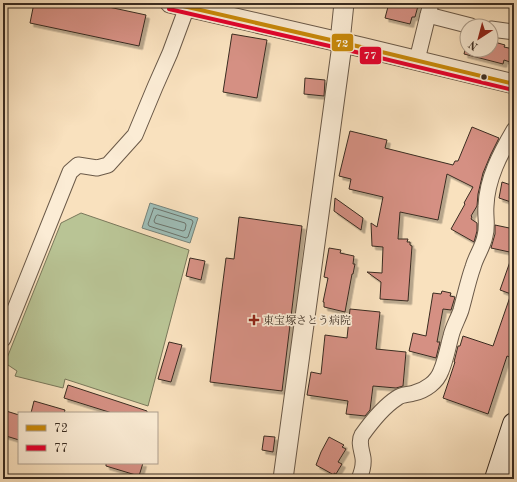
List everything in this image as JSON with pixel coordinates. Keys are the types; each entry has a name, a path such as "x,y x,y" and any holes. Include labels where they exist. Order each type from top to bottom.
{"main road":[{"path":"496,479 514,424"}],"street":[{"path":"284,479 342,42 340,32 344,3"},
{"path":"3,339 70,172 78,165 97,168 108,165 135,136 170,54 178,5 342,42 514,84"},
{"path":"417,60 429,9 459,21"},
{"path":"499,30 514,32"},
{"path":"360,479 363,467 363,458 360,450 361,437 370,424 380,412 398,396 415,393 424,389 439,377 446,357 451,335 466,295 472,268 484,244 487,224 486,206 490,181 500,154 514,130"}],"green space":[{"path":"81,213 189,250 148,406 65,379 63,388 15,376 17,371 5,363 61,223"}],"water":[{"path":"150,203 198,218 190,243 142,228"}],"building":[{"path":"34,3 90,3 146,15 139,46 30,23"},
{"path":"389,3 415,3 415,5 418,6 415,17 412,17 410,24 385,18"},
{"path":"232,34 267,40 257,98 223,92"},
{"path":"499,43 505,45 504,47 513,49 510,62 504,60 503,64 480,58 499,58"},
{"path":"305,78 325,80 324,96 304,94"},
{"path":"472,127 499,138 483,173 477,206 471,216 471,219 477,223 477,231 474,242 451,229 473,187 447,174 438,220 400,212 398,239 408,239 407,242 410,242 410,245 412,246 408,301 380,299 381,282 367,272 382,273 383,247 372,246 371,223 377,227 383,197 349,189 351,179 339,176 350,131 387,140 385,148 453,165 455,161 458,161"},
{"path":"502,182 514,186 514,203 499,198"},
{"path":"335,198 363,218 361,230 334,211"},
{"name":"東宝塚さとう病院","path":"239,217 302,226 282,391 210,382 226,258 234,259"},
{"path":"495,225 514,229 514,253 491,248 495,234"},
{"path":"329,248 341,250 340,253 354,256 353,264 355,264 345,312 324,307 323,302 328,278 324,277"},
{"path":"512,256 514,256 514,359 507,356 488,414 443,398 455,362 458,346 460,346 463,336 493,346 511,294 500,290"},
{"path":"190,258 205,261 201,280 186,276"},
{"path":"442,291 451,293 450,296 455,297 451,310 443,309 437,342 440,342 436,358 409,351 413,333 426,336 433,293 441,294"},
{"path":"350,309 380,312 376,349 406,352 403,386 396,388 373,386 370,410 365,416 346,414 348,401 307,395 311,372 321,374 325,335 347,338"},
{"path":"169,342 182,345 171,382 158,379"},
{"path":"68,385 147,412 109,412 64,398"},
{"path":"34,401 65,410 64,412 31,412"},
{"path":"3,410 18,415 18,440 3,435"},
{"path":"264,436 275,437 273,452 262,450"},
{"path":"329,437 344,445 342,447 346,449 338,462 342,464 334,475 316,465"},
{"path":"106,464 143,464 139,476 106,466"}],"transit line":[{"name":"72","path":"170,3 514,84"},
{"name":"77","path":"169,9 513,90"}],"place":[{"name":"東宝塚さとう病院","path":"254,320"}]}
